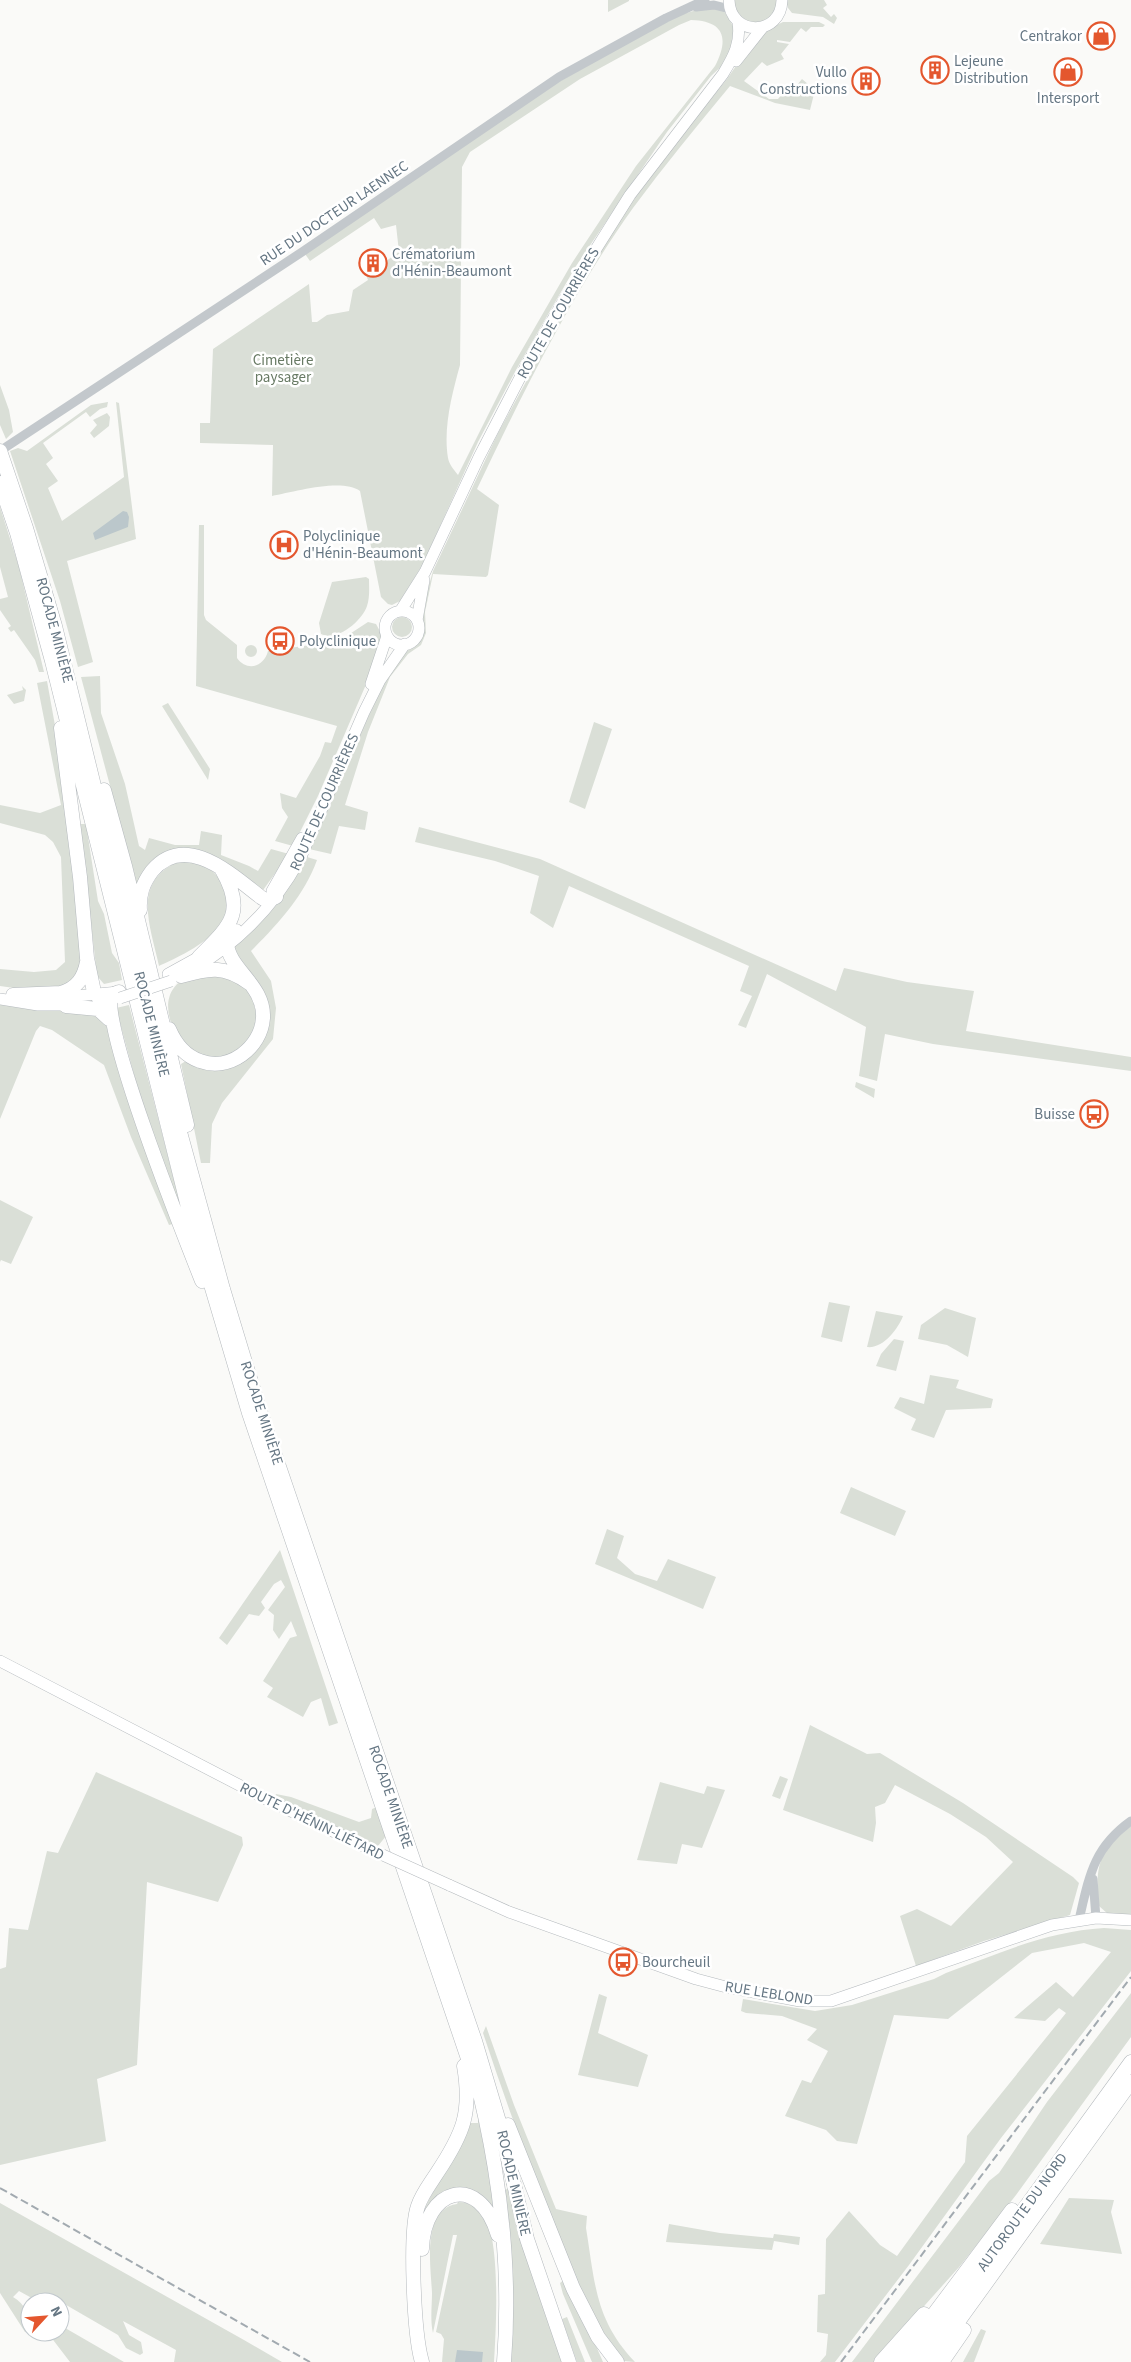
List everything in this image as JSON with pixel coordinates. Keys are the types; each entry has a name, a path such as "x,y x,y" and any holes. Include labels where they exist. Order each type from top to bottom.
{"highway":[{"name":"ROCADE MINIÈRE","path":"0,451 44,587 54,661 186,1198 249,1413 480,2094 497,2178 505,2259 507,2311 504,2362"},
{"name":"ROCADE MINIÈRE","path":"0,483 36,601 34,610 54,661"},
{"name":"ROCADE MINIÈRE","path":"61,690 223,1290 259,1408 475,2041 500,2125 527,2239 542,2290 569,2362"},
{"path":"61,690 110,812 223,1275 223,1290"},
{"path":"4,995 61,993 68,991 78,984 85,973 87,958 61,690"},
{"path":"141,933 140,905 142,886 155,868 170,858 187,856 204,858 271,899"},
{"path":"198,958 224,932 232,918 234,897 220,867"},
{"path":"158,1003 170,1031 182,1050 200,1061 209,1064 227,1062 243,1054 251,1047 262,1025 263,1016 260,1001 253,986 233,959 227,946 229,939 236,931"},
{"path":"87,958 110,997 114,1025 157,1167 202,1282 249,1413"},
{"path":"173,977 213,968 234,974 253,986"},
{"path":"66,1006 98,1009 114,1025"},
{"path":"422,2362 416,2332 414,2219 423,2193 456,2143 464,2124 466,2113 466,2081 450,2017 450,2002"},
{"path":"475,2041 489,2070 513,2138 573,2288 598,2337 617,2362"},
{"name":"AUTOROUTE DU NORD","path":"913,2362 1131,2062"},
{"name":"AUTOROUTE DU NORD","path":"929,2362 1131,2082"},
{"path":"942,2362 1131,2086"},
{"path":"898,2362 988,2240 1038,2177 1092,2116"},
{"path":"430,2362 424,2326 422,2253 424,2227 432,2210 440,2202 455,2195 467,2195 480,2201 494,2221 505,2259"},
{"path":"881,2362 988,2240"}],"main road":[{"name":"ROUTE DE COURRIÈRES","path":"401,610 425,572 479,457 527,364 564,300 630,194 723,74 739,58 763,27 777,17 782,0"},
{"path":"729,5 738,22 750,27 763,27"},
{"name":"ROUTE DE COURRIÈRES","path":"723,74 739,43 738,22"},
{"name":"ROUTE DE COURRIÈRES","path":"418,620 425,572"},
{"path":"401,610 410,612 418,620 418,635 414,640 405,644 395,643 388,636 386,621 393,613 401,610"},
{"name":"ROUTE DE COURRIÈRES","path":"305,840 375,676 388,636"},
{"name":"ROUTE DE COURRIÈRES","path":"4,995 38,1005 66,1006 110,997 173,977 227,946 252,925 271,899 296,858 380,680 405,644"},
{"name":"ROUTE DE COURRIÈRES","path":"173,977 236,931 271,899"},
{"name":"ROUTE DE COURRIÈRES","path":"4,995 60,998 110,997"},
{"name":"ROUTE D'HÉNIN-LIÉTARD","path":"0,1661 266,1799 374,1851 508,1912 597,1944"},
{"name":"RUE LEBLOND","path":"597,1944 696,1979 800,2002 841,2000 1031,1932 1079,1920 1096,1918 1131,1920"}],"street":[{"name":"RUE DU DOCTEUR LAENNEC","path":"0,451 302,252 559,77 688,7 705,0"},
{"name":"RUE DU DOCTEUR LAENNEC","path":"688,7 729,5"},
{"path":"1079,1920 1092,1866 1107,1842 1131,1821"},
{"path":"1092,1866 1096,1918"}],"green space":[{"path":"608,0 629,0 629,1 608,12"},
{"path":"732,0 778,0 773,15 764,22 758,23 738,17"},
{"path":"786,0 824,0 827,5 823,8 831,17 834,14 837,18 834,24 823,17 792,13 788,8"},
{"name":"Cimetière paysager","path":"707,7 724,11 736,31 726,62 711,76 667,132 576,266 516,370 478,442 423,564 400,601 392,605 388,604 381,597 360,491 352,487 330,486 272,496 273,445 200,443 200,423 210,423 213,349 309,284 312,322 317,322 327,315 349,311 353,290 368,280 366,275 399,252 396,225 381,229 374,218 310,261 305,254 553,85 676,16","holes":["691,20 711,24 721,33 723,40 722,48 715,66 636,166 572,263 512,367 458,475 449,460 447,423 460,365 462,167 470,152 580,79 679,25"]},
{"path":"783,22 819,22 825,25 823,27 811,27 806,32 801,28 790,42 777,40 777,42 789,44 781,54 784,59 767,66 762,62 744,81 769,99 778,99 784,92 789,95 802,79 815,90 810,110 775,103 730,86 633,208 610,241 549,345 477,489 499,505 488,575 486,577 433,574 425,612 426,633 421,645 408,654 390,677 368,732 345,805 368,812 365,830 339,826 331,854 309,849 386,677 407,649 420,641 423,625 422,609 433,571 498,433 586,272 629,206 673,145 727,79 758,34"},
{"path":"0,385 9,410 13,432 6,439 0,425"},
{"path":"108,402 107,407 100,409 90,417 86,412 43,443 53,458 46,464 58,481 48,488 62,521 124,477 116,402 119,403 136,539 67,561 93,662 78,667 60,601 10,451 18,448 27,451 91,405"},
{"path":"107,413 110,417 109,426 94,438 90,433 97,425 93,420"},
{"path":"0,507 19,567 44,672 39,672 35,660 14,630 11,632 8,628 11,626 0,610 0,599 8,597 0,567"},
{"path":"199,525 204,525 204,615 206,620 237,645 237,658 245,665 255,666 259,664 263,661 268,651 339,641 368,622 376,624 382,635 380,652 318,796 293,846 275,841 288,817 282,808 280,793 296,798 320,756 325,742 331,743 337,726 196,686"},
{"path":"366,577 369,579 369,599 360,618 341,633 327,636 321,634 319,623 332,582"},
{"path":"402,617 409,620 412,627 409,634 402,637 395,634 392,627 395,620"},
{"path":"253,645 256,646 256,656 249,657 246,656 245,649 246,646"},
{"path":"100,676 101,713 125,784 139,846 145,850 149,838 175,845 199,845 201,831 222,835 221,855 258,871 271,849 289,854 261,893 187,851 137,887 81,677"},
{"path":"47,681 65,781 81,968 67,986 14,988 0,986 0,969 34,972 56,970 65,962 61,857 53,842 45,835 0,823 0,805 40,813 61,805 37,683"},
{"path":"22,686 26,690 24,701 14,704 7,695 23,690"},
{"path":"168,703 210,769 208,780 162,706"},
{"path":"594,722 612,729 585,809 569,802"},
{"path":"80,824 86,824 98,901 104,914 112,953 119,963 122,980 104,984 97,976"},
{"path":"419,827 540,859 836,991 844,968 907,982 974,991 966,1031 1131,1057 1131,1071 933,1044 885,1034 877,1081 859,1076 866,1027 767,974 746,1028 738,1025 752,996 740,991 749,966 569,886 553,928 530,913 539,876 495,861 415,842"},
{"path":"307,857 317,860 305,886 280,920 251,951 271,981 276,1008 273,1039 222,1103 212,1124 210,1163 201,1163 181,1064 189,1059 243,1060 267,1018 233,953 232,947 274,905"},
{"path":"180,861 200,864 210,869 230,897 230,909 226,920 206,940 181,956 159,966 149,920 149,892 155,880 165,870"},
{"path":"218,973 250,990 257,1006 258,1024 257,1029 246,1045 233,1053 216,1058 199,1055 185,1045 175,1031 169,1015 169,999 176,985 192,976"},
{"path":"0,1002 91,1010 107,1024 173,1224 169,1225 131,1137 104,1065 52,1030 40,1026 36,1031 0,1119"},
{"path":"129,1005 182,1211 180,1212 148,1126 116,1008"},
{"path":"856,1082 875,1089 874,1098 855,1087"},
{"path":"0,1200 33,1217 11,1264 1,1260 0,1262"},
{"path":"829,1302 850,1306 842,1342 821,1337"},
{"path":"945,1308 976,1318 968,1357 947,1345 918,1339 921,1325"},
{"path":"876,1311 903,1316 898,1327 889,1337 879,1345 867,1347"},
{"path":"894,1339 904,1341 896,1371 876,1366 881,1354"},
{"path":"930,1375 959,1380 956,1388 993,1399 991,1408 946,1410 934,1438 911,1430 916,1419 894,1408 900,1397 924,1404"},
{"path":"851,1487 906,1511 895,1536 840,1513"},
{"path":"607,1529 624,1536 617,1558 635,1574 657,1581 668,1559 716,1577 703,1609 595,1564"},
{"path":"280,1550 338,1723 329,1726 321,1698 311,1702 303,1717 267,1697 273,1688 263,1681 290,1638 297,1636 291,1621 279,1639 273,1630 274,1615 268,1610 285,1587 281,1580 274,1584 261,1602 265,1608 259,1616 249,1614 227,1645 219,1638"},
{"path":"810,1725 867,1754 880,1753 963,1803 1073,1877 1079,1883 1070,1915 984,1941 916,1966 900,1916 917,1909 951,1926 1013,1862 986,1837 950,1814 895,1785 885,1803 875,1807 876,1823 873,1842 783,1810"},
{"path":"96,1772 242,1837 243,1845 218,1902 147,1882 137,2065 97,2079 106,2141 0,2165 0,1969 6,1967 9,1928 28,1930 47,1851 58,1853"},
{"path":"780,1776 788,1779 780,1799 772,1796"},
{"path":"660,1782 704,1794 707,1786 725,1790 702,1848 682,1844 677,1864 637,1860"},
{"path":"276,1794 291,1797 359,1822 371,1818 372,1809 377,1807 386,1836 378,1846 275,1797"},
{"path":"1131,1826 1131,1916 1108,1914 1099,1906 1098,1880 1101,1860 1112,1843"},
{"path":"1104,1928 1131,1930 1131,1971 1001,2138 909,2265 835,2362 820,2362 826,2355 828,2334 817,2332 818,2295 825,2294 826,2239 849,2211 880,2245 897,2256 965,2162 967,2136 1066,2013 1059,2008 1045,2021 1014,2018 1056,1982 1073,1997 1111,1952 1084,1943 1032,1953 948,2019 894,2015 857,2144 837,2141 826,2130 785,2116 802,2080 811,2083 828,2051 807,2040 817,2029 782,2016 741,2011 743,1999 815,2011 852,2005 934,1979 1023,1944 1083,1930"},
{"path":"1131,1993 1131,2037 1016,2195 960,2266 874,2362 852,2362 989,2181 999,2173 1047,2102"},
{"path":"599,1994 607,1997 598,2033 648,2055 638,2087 578,2075"},
{"path":"486,2026 514,2105 556,2209 587,2216 586,2228 595,2283 604,2316 622,2346 635,2362 624,2361 612,2345 592,2312 575,2277 534,2176 508,2105 483,2033"},
{"path":"478,2116 497,2213 469,2192 421,2220 431,2195 460,2148 470,2123 478,2123"},
{"path":"506,2180 565,2362 509,2362 504,2191 507,2189"},
{"path":"1069,2198 1114,2200 1111,2212 1122,2254 1040,2244"},
{"path":"458,2202 476,2207 484,2215 493,2244 496,2286 494,2362 442,2362 444,2339 441,2334 436,2332 457,2235 453,2235 433,2333 430,2255 433,2228 438,2216 446,2208"},
{"path":"0,2203 282,2362 174,2362 176,2350 123,2321 129,2335 141,2342 143,2353 140,2355 126,2348 118,2335 70,2307 70,2292 19,2291 13,2297 20,2302 20,2324 0,2293"},
{"path":"669,2224 720,2233 773,2238 774,2234 800,2237 799,2245 774,2241 772,2250 666,2242"},
{"path":"564,2280 579,2316 583,2316 603,2362 592,2362 563,2294 560,2283"},
{"path":"567,2317 585,2362 577,2362 562,2319"},
{"path":"981,2329 986,2331 974,2362 963,2362"},
{"path":"70,2331 124,2362 70,2362 55,2342 70,2342"}],"shaded area":[{"path":"123,511 127,512 129,517 128,527 95,540 93,533"},
{"path":"457,2350 483,2352 482,2362 455,2362"}],"railway":[{"path":"841,2362 1131,1977"},
{"path":"0,2188 310,2362"}],"place":[{"name":"Centrakor","path":"1101,36"},
{"name":"Lejeune Distribution","path":"935,70"},
{"name":"Intersport","path":"1068,72"},
{"name":"Vullo Constructions","path":"866,81"},
{"name":"Crématorium d'Hénin-Beaumont","path":"373,263"},
{"name":"Polyclinique d'Hénin-Beaumont","path":"284,545"},
{"name":"Polyclinique","path":"280,641"},
{"name":"Buisse","path":"1094,1114"},
{"name":"Bourcheuil","path":"623,1962"}]}
